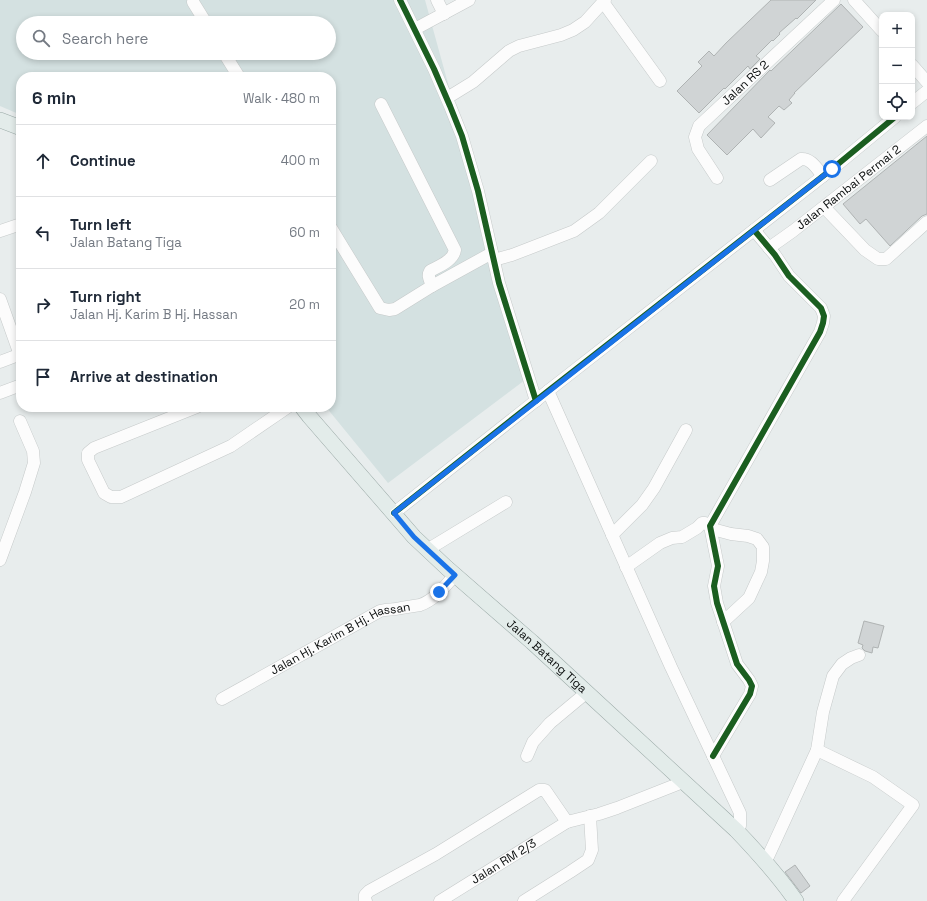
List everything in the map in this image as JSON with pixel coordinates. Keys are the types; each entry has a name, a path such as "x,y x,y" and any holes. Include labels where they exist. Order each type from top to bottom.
{"main road":[{"path":"0,120 16,126"},
{"name":"Jalan Batang Tiga","path":"306,412 379,498 427,550 521,632 736,830 766,861 796,901"}],"street":[{"path":"400,0 434,68 462,136 478,191 499,283 536,401"},
{"path":"437,0 444,14"},
{"path":"415,29 469,0"},
{"name":"Jalan RS 2","path":"718,178 698,149 695,137 699,126 834,0"},
{"path":"854,0 879,28"},
{"path":"447,98 473,82 509,52 519,46 561,35 573,30 585,22 604,1 660,81"},
{"path":"192,2 201,16"},
{"path":"228,60 236,72"},
{"path":"915,68 927,82"},
{"path":"915,101 927,91"},
{"path":"381,104 455,250 454,255 451,258 430,271 428,274 432,286"},
{"path":"394,513 823,176 891,120"},
{"name":"Jalan Rambai Permai 2","path":"769,248 793,231 927,126"},
{"path":"770,180 801,159 806,158 823,176"},
{"path":"336,236 380,308 389,310 432,286 493,256 518,253 574,231 599,213 651,161"},
{"path":"824,207 865,250 878,259 886,258 927,222"},
{"path":"0,231 16,226"},
{"path":"713,756 750,694 752,686 737,664 717,603 714,586 718,566 710,526 820,332 824,316 821,308 789,276 754,230"},
{"path":"0,299 16,342"},
{"path":"0,362 16,357"},
{"path":"0,393 16,387"},
{"path":"548,391 671,667 740,813 740,826 736,830"},
{"path":"184,412 94,448 88,453 88,460 104,493 111,497 121,497 204,459 231,446 281,412"},
{"path":"0,560 34,463 33,451 20,421"},
{"path":"612,535 642,505 654,488 686,430"},
{"path":"427,550 506,502"},
{"path":"626,567 660,543 672,538 682,537 697,528 702,523 705,523 716,530 757,539 763,547 761,572 749,598 723,622"},
{"name":"Jalan Hj. Karim B Hj. Hassan","path":"222,699 380,611 420,605 430,600 455,575"},
{"path":"766,861 816,750 823,712 833,676 842,664 859,655"},
{"path":"527,756 533,742 550,723 586,693"},
{"path":"816,750 873,777 913,805 843,901"},
{"name":"Jalan RM 2/3","path":"440,901 567,822 616,808 683,782"},
{"path":"366,901 365,895 369,891 436,854 539,790 545,790 567,822"},
{"path":"524,901 588,860 592,850 590,816"}],"shaded area":[{"path":"0,0 425,0 529,377 388,483 330,412 336,412 336,72 16,72 16,113 0,106"}],"building":[{"path":"771,0 816,0 756,56 760,59 750,69 748,66 699,113 677,91 702,66 698,62 709,51 714,56"},
{"path":"841,4 863,27 794,93 789,100 792,103 784,110 779,106 768,117 775,123 761,138 753,129 727,155 707,135 770,70 771,71"},
{"path":"927,136 927,214 922,216 890,246 866,219 860,224 843,204"},
{"path":"864,621 884,626 878,648 873,647 872,653 865,651 862,648 863,645 858,643"},
{"path":"795,865 810,886 801,893 785,872"}],"cycle path":[{"path":"400,0 434,69 462,136 478,191 499,283 536,401"},
{"path":"394,513 832,169 891,120"},
{"path":"713,756 750,694 752,686 737,664 717,603 714,586 718,566 710,526 820,332 824,316 821,308 789,276 775,255 754,230"}],"route":[{"path":"439,592 455,575 414,537 394,513 832,169"}]}
